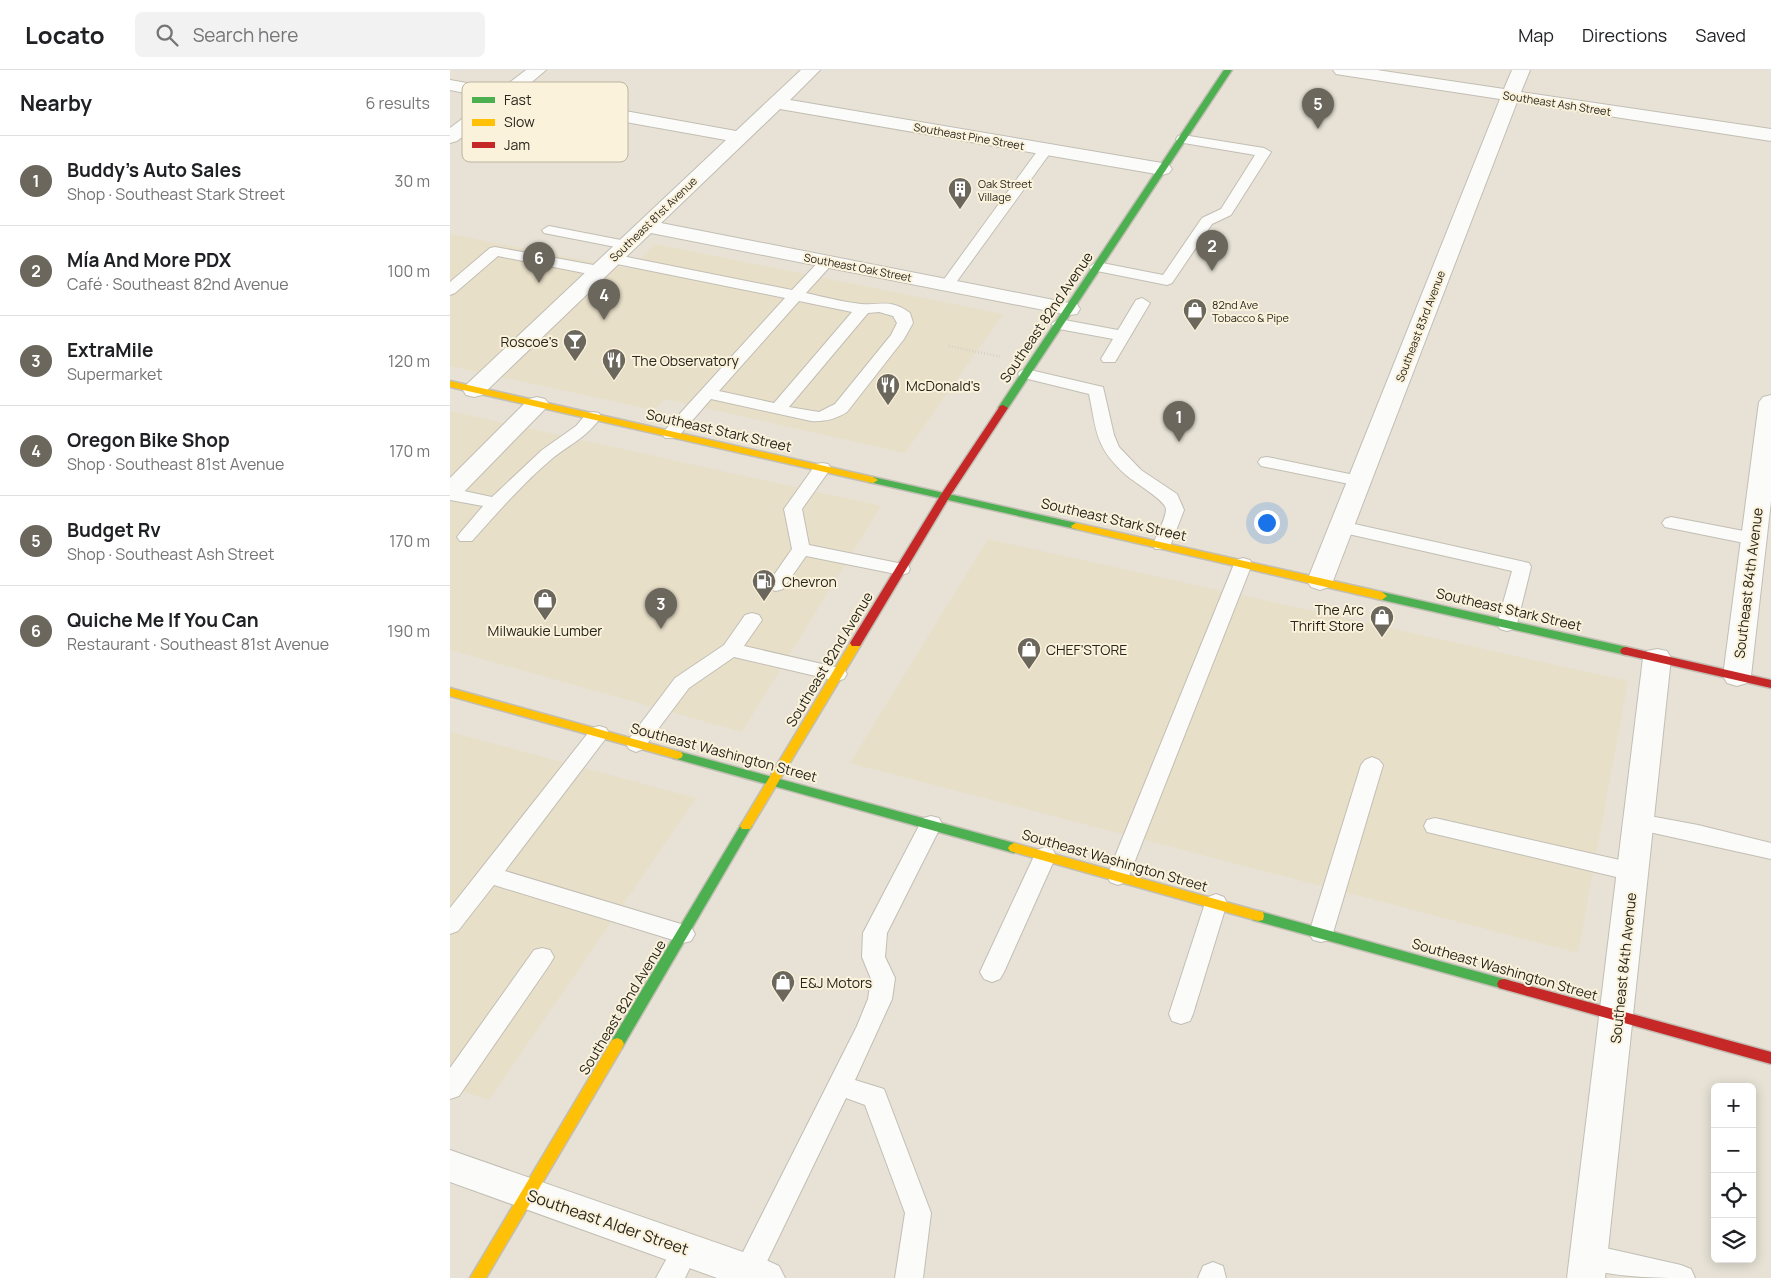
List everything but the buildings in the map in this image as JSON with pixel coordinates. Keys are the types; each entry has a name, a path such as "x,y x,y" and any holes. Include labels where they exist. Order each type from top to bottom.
{"main road":[{"name":"Southeast 82nd Avenue","path":"478,1278 773,780 945,496 1228,70"},
{"name":"Southeast Stark Street","path":"450,384 1771,684"},
{"name":"Southeast Washington Street","path":"450,692 1771,1058"}],"street":[{"path":"521,82 537,70"},
{"name":"Southeast 81st Avenue","path":"474,390 811,70"},
{"name":"Southeast Ash Street","path":"1342,70 1771,136"},
{"name":"Southeast 83rd Avenue","path":"1320,581 1520,70"},
{"name":"Southeast Pine Street","path":"776,103 1162,169"},
{"path":"628,117 739,137"},
{"path":"450,137 462,128"},
{"name":"Southeast Oak Street","path":"646,226 948,285 1064,316"},
{"name":"Southeast 84th Avenue","path":"1736,676 1771,402"},
{"path":"450,493 537,404"},
{"name":"Southeast 84th Avenue","path":"1587,1267 1634,872 1657,658"},
{"name":"Southeast Alder Street","path":"450,1166 529,1194 678,1264 757,1275"}],"lane":[{"path":"1097,267 1167,280 1207,222 1226,212 1272,136"},
{"path":"1182,138 1264,152"},
{"path":"948,285 1046,149"},
{"path":"549,230 626,245"},
{"path":"450,290 495,251 605,265 796,295 863,309 879,306 891,308 904,316 905,323 898,336 841,408 834,414 824,417 808,416 710,394"},
{"path":"671,434 710,394 827,261"},
{"path":"1109,359 1142,303"},
{"path":"778,409 863,309"},
{"path":"1064,316 1123,336"},
{"path":"1030,368 1097,391 1108,442 1143,480 1171,498 1175,510 1162,546"},
{"path":"466,537 496,502 548,454 582,430 593,417"},
{"path":"1267,462 1359,481"},
{"path":"776,585 801,549 792,508 822,468"},
{"path":"450,493 496,502"},
{"path":"1671,523 1754,539"},
{"path":"1341,527 1522,567 1507,624"},
{"path":"801,549 902,569"},
{"path":"1118,876 1243,564"},
{"path":"636,744 682,683 731,650 752,620"},
{"path":"731,650 838,674"},
{"path":"450,925 599,734"},
{"path":"1321,932 1372,765"},
{"path":"1639,822 1698,833 1771,851"},
{"path":"757,1275 840,1085 880,1000 883,978 875,966 871,952 875,933 932,824"},
{"path":"1435,826 1634,872"},
{"path":"992,972 1045,856"},
{"path":"490,876 683,934"},
{"path":"1181,1014 1216,903"},
{"path":"450,1088 542,957"},
{"path":"840,1085 875,1097 918,1213 909,1278"},
{"path":"1587,1267 1681,1278"}],"path":[{"path":"949,346 1030,368"}],"shaded area":[{"path":"450,234 630,269 655,244 1003,314 905,453 665,399 654,410 450,366"},
{"path":"450,411 881,506 742,732 450,650"},
{"path":"988,539 1628,681 1578,953 850,763"},
{"path":"450,732 696,798 489,1100 450,1087"}],"traffic: fast":[{"path":"1003,408 1228,70"},
{"path":"873,480 1076,526"},
{"path":"1382,596 1626,651"},
{"path":"677,755 1014,848"},
{"path":"617,1044 746,826"},
{"path":"1258,916 1504,984"}],"traffic: slow":[{"path":"450,384 873,480"},
{"path":"1076,526 1382,596"},
{"path":"746,826 856,643"},
{"path":"450,692 677,755"},
{"path":"1014,848 1258,916"},
{"path":"478,1278 617,1044"}],"traffic: jam":[{"path":"856,643 945,496 1003,408"},
{"path":"1626,651 1771,684"},
{"path":"1504,984 1771,1058"}],"place":[{"name":"Budget Rv","path":"1318,129"},
{"name":"Oak Street Village","path":"960,210"},
{"name":"Mía And More PDX","path":"1212,271"},
{"name":"Quiche Me If You Can","path":"539,283"},
{"name":"Oregon Bike Shop","path":"604,320"},
{"name":"82nd Ave Tobacco & Pipe","path":"1195,331"},
{"name":"Roscoe's","path":"575,362"},
{"name":"The Observatory","path":"614,381"},
{"name":"McDonald's","path":"888,406"},
{"name":"Buddy's Auto Sales","path":"1179,442"},
{"name":"Chevron","path":"764,602"},
{"name":"Milwaukie Lumber","path":"545,621"},
{"name":"ExtraMile","path":"661,629"},
{"name":"The Arc Thrift Store","path":"1382,638"},
{"name":"CHEF'STORE","path":"1029,670"},
{"name":"E&J Motors","path":"783,1003"}]}
